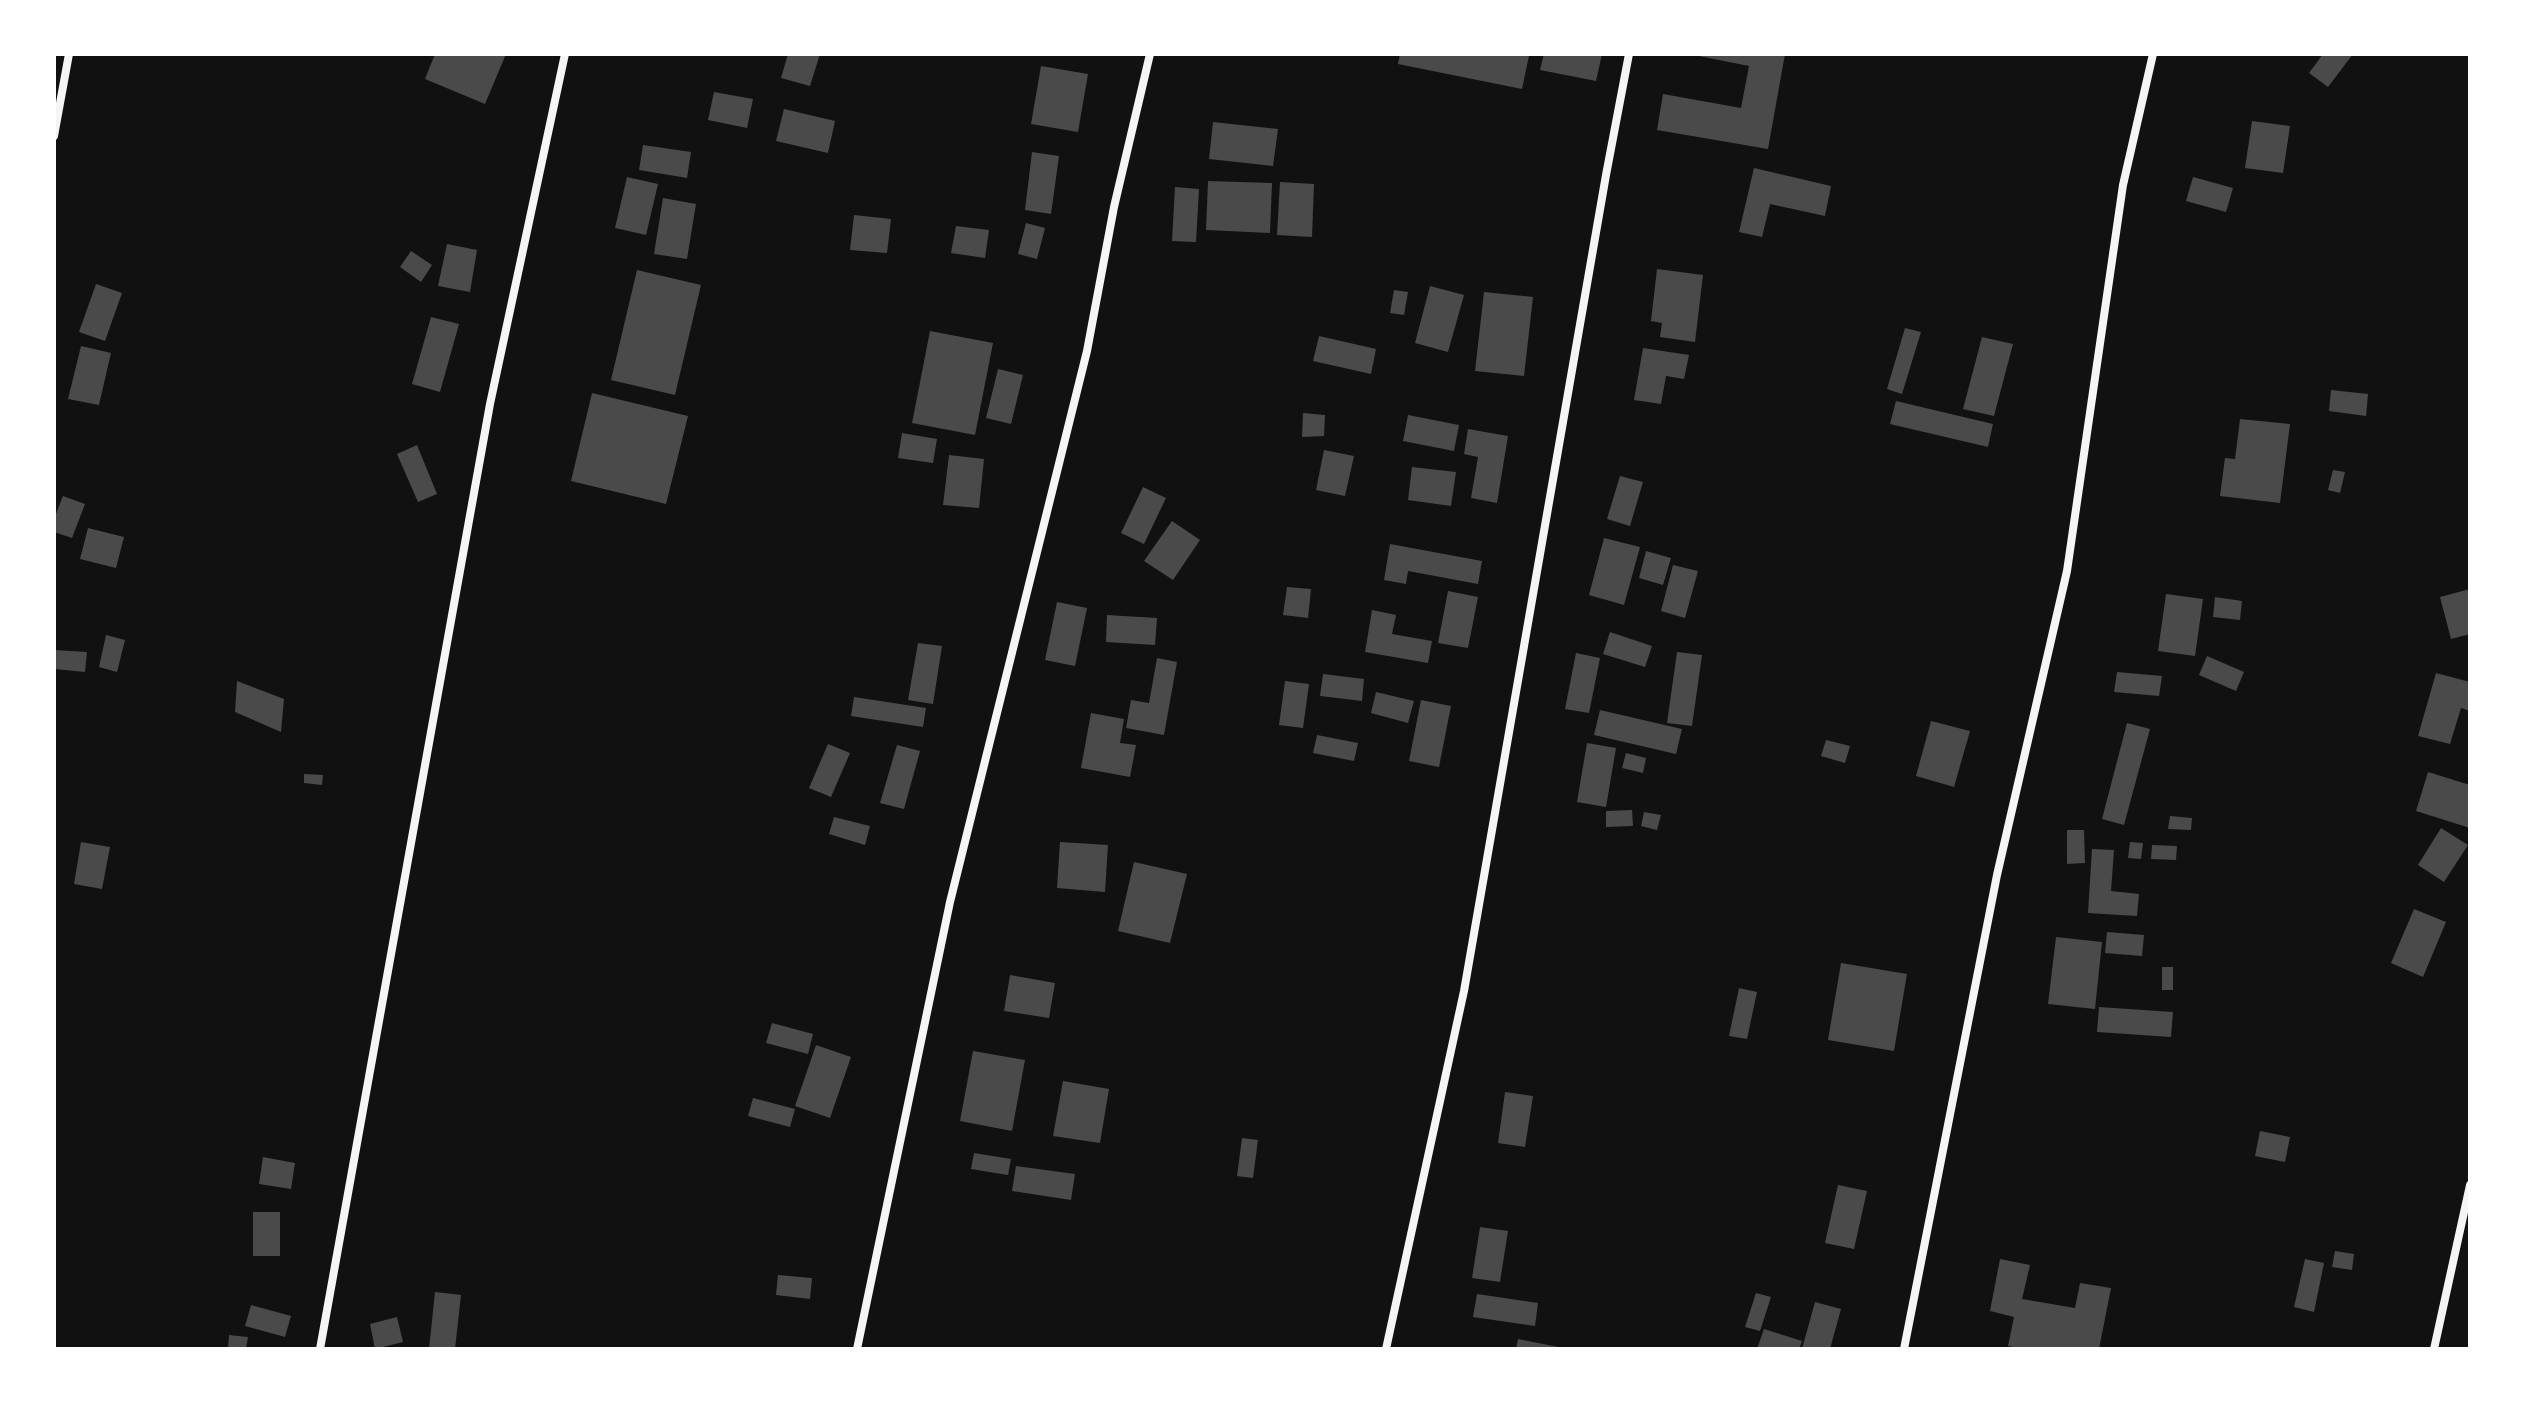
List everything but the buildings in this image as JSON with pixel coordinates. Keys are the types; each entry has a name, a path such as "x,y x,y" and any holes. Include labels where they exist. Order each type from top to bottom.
{"street":[{"path":"54,136 69,54"},
{"path":"320,1349 490,404 565,54"},
{"path":"857,1349 950,902 1083,366 1114,207 1150,54"},
{"path":"1386,1349 1464,991 1629,54"},
{"path":"1904,1349 1997,875 2067,571 2123,185 2153,54"},
{"path":"2434,1349 2470,1185"}]}
